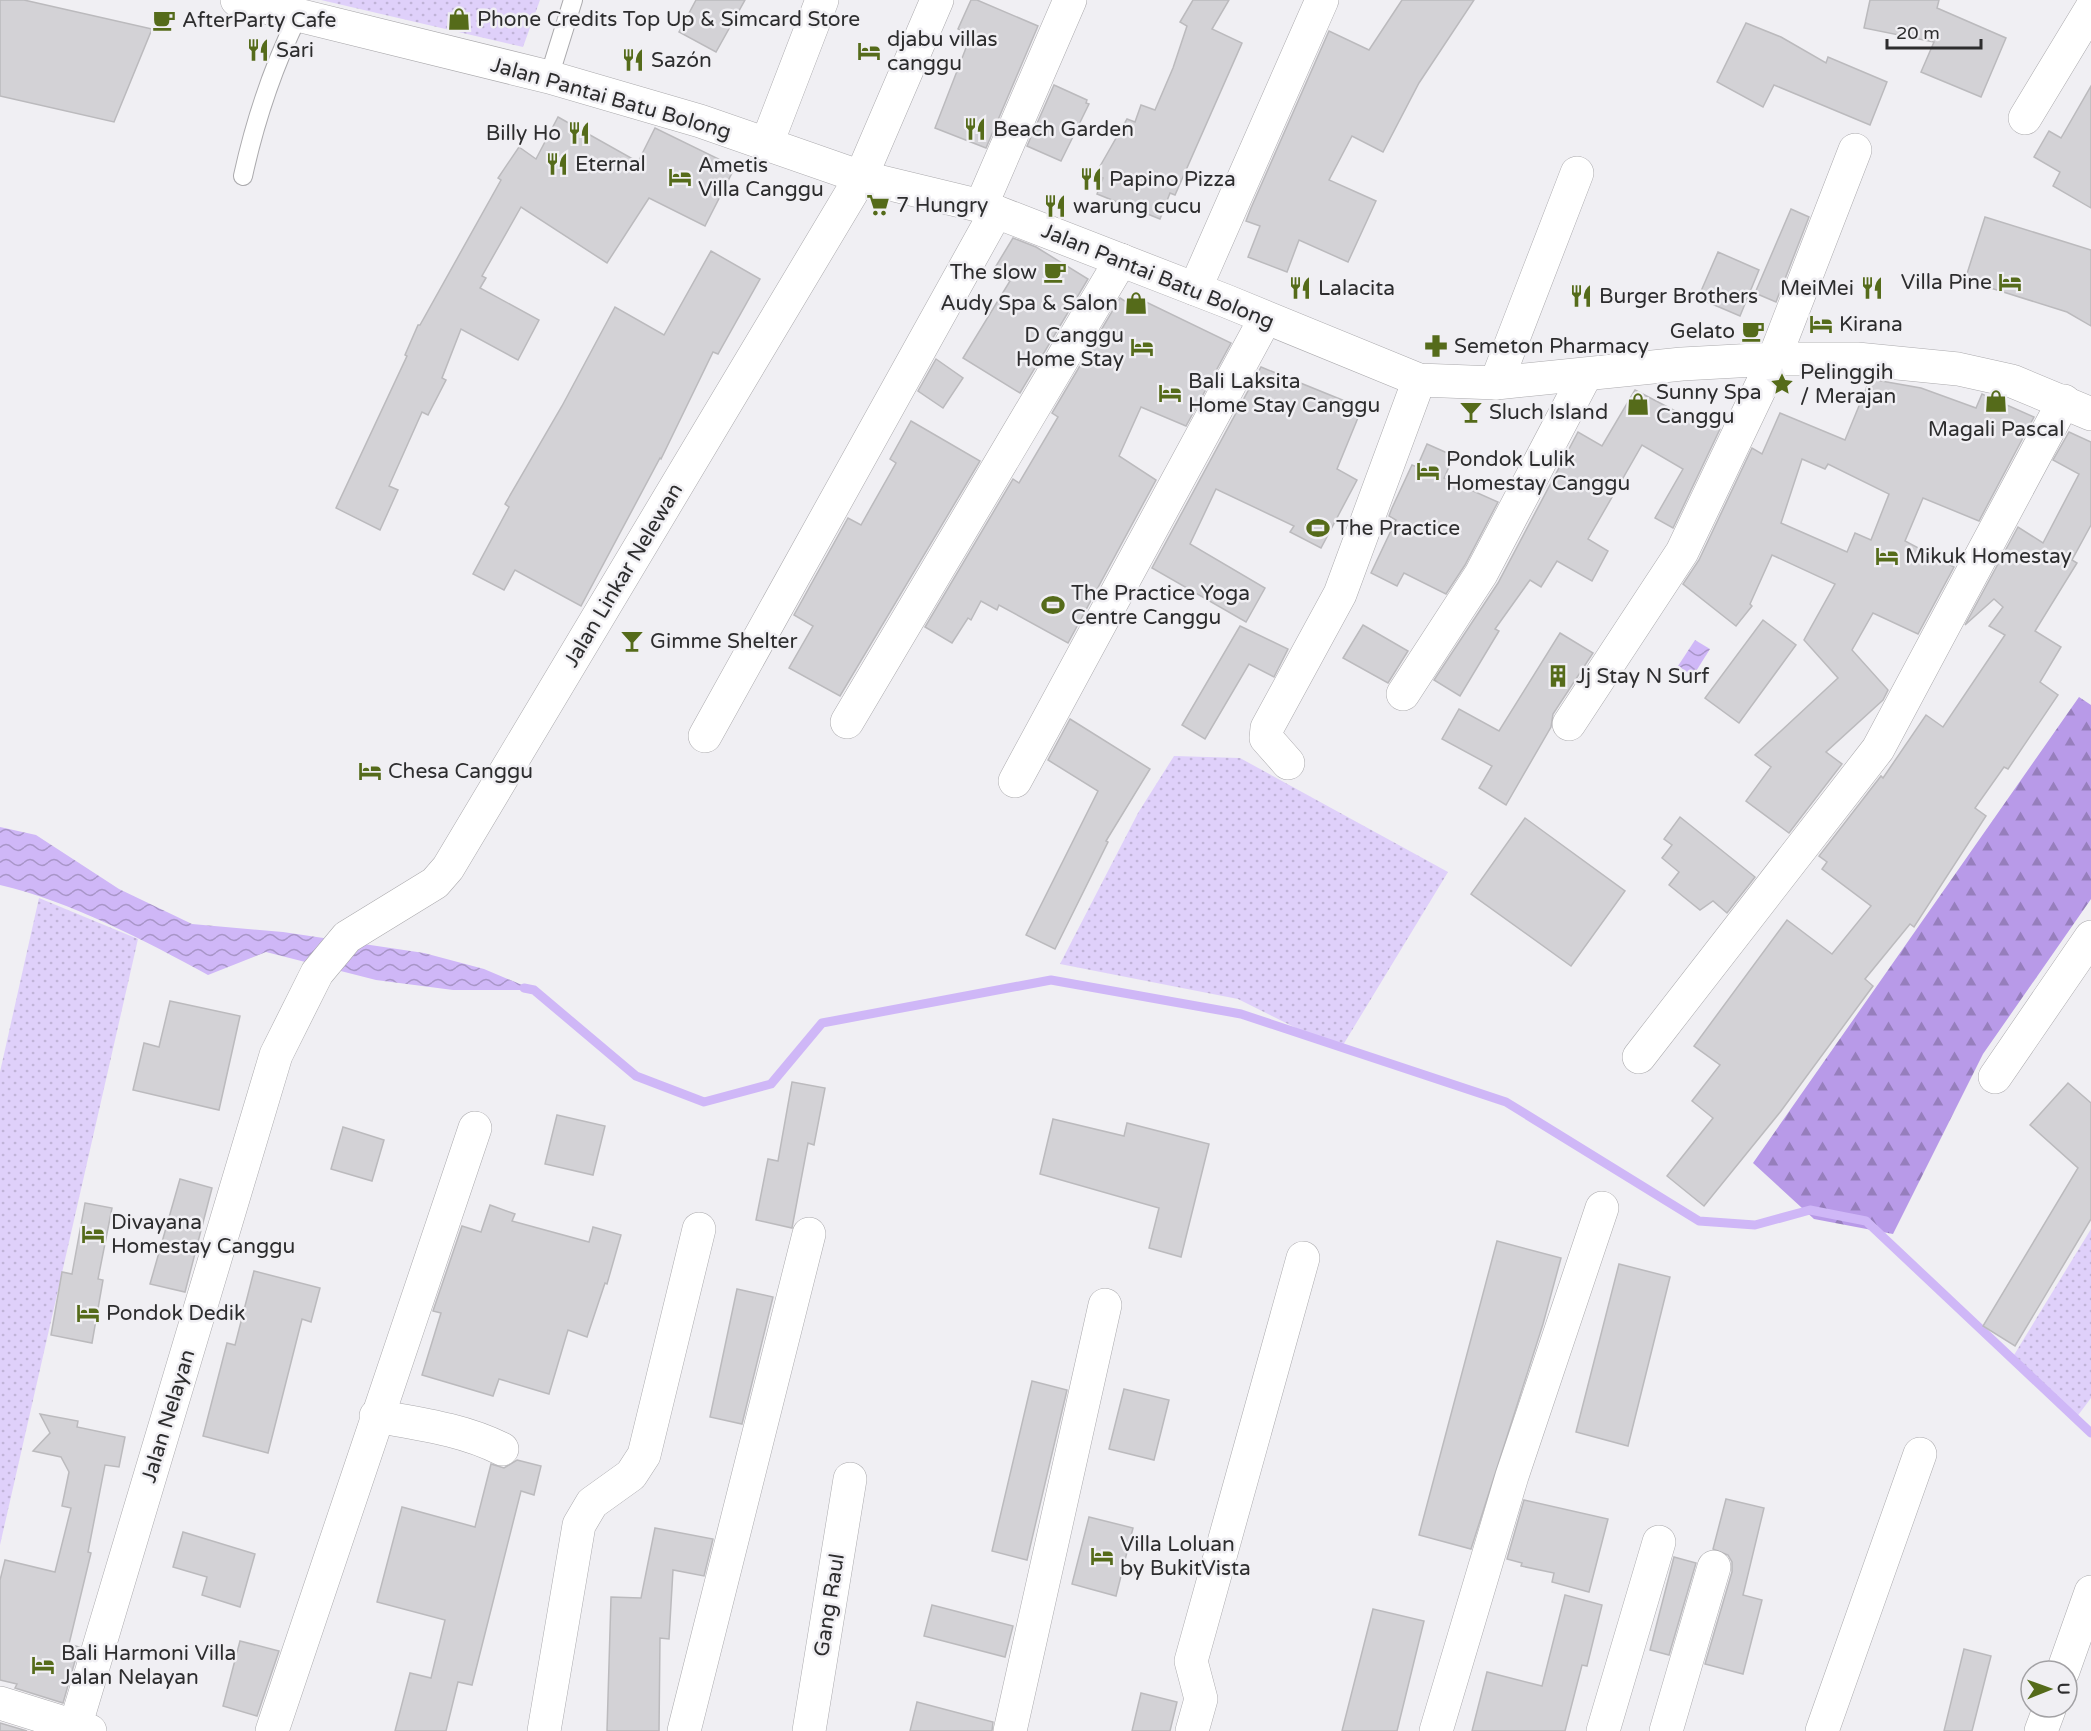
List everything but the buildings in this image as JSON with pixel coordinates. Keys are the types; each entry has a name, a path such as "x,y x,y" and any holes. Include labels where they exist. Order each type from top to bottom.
{"street":[{"name":"Jalan Pantai Batu Bolong","path":"237,0 549,77 767,143 861,177 989,209 1419,380 1496,383 1585,376 1682,364 1774,359 1857,359 1958,369 2012,381 2077,408"},
{"path":"767,143 822,0"},
{"name":"Jalan Linkar Nelewan","path":"317,973 346,937 435,883 448,868 861,177 937,0"},
{"path":"705,736 989,209 1070,0"},
{"path":"1195,289 1322,0"},
{"path":"2025,118 2091,9"},
{"path":"1569,724 1682,552 1774,359 1855,150"},
{"path":"1496,383 1577,173"},
{"path":"847,722 1121,260"},
{"path":"1015,781 1265,319"},
{"path":"1403,694 1481,574 1585,376"},
{"path":"1288,763 1266,738 1267,728 1340,594 1419,380"},
{"path":"1639,1057 1878,749 2077,408"},
{"path":"1995,1077 2091,937"},
{"name":"Jalan Nelayan","path":"0,1703 82,1729 276,1055 317,973"},
{"path":"272,1731 376,1416 475,1128"},
{"path":"1436,1731 1512,1476 1602,1208"},
{"path":"544,1731 579,1525 592,1503 631,1475 644,1455 699,1229"},
{"path":"684,1731 809,1234"},
{"path":"1192,1731 1201,1699 1191,1661 1303,1258"},
{"path":"1010,1731 1105,1305"},
{"path":"376,1416 474,1435 502,1449"},
{"path":"1822,1731 1920,1454"},
{"name":"Gang Raul","path":"809,1731 849,1479"},
{"path":"1603,1731 1659,1542"},
{"path":"1666,1731 1714,1567"},
{"path":"2067,1659 2091,1592"}],"lane":[{"path":"549,77 573,0"},
{"path":"243,176 252,136 286,40 298,16"}],"shaded area":[{"path":"321,0 540,0 523,47"},
{"path":"1174,756 1240,758 1448,872 1340,1050 1238,999 1060,964 1138,813"},
{"path":"39,898 138,939 0,1545 0,1072"},
{"path":"2091,1229 2091,1398 2076,1418 2011,1360"}],"green space":[{"path":"2079,697 2091,705 2091,899 1983,1054 1893,1234 1814,1219 1753,1163"}],"water":[{"path":"1695,640 1710,649 1693,676 1678,666"},
{"path":"0,827 36,835 119,889 192,924 283,932 424,953 484,969 534,990 453,990 376,980 266,952 208,975 107,923 53,901 0,885"}],"waterway":[{"path":"524,988 534,990 636,1076 704,1102 771,1084 822,1023 1051,980 1241,1014 1506,1102 1699,1221 1755,1225 1810,1210 1866,1221 2091,1433"}],"place":[{"name":"Phone Credits Top Up & Simcard Store","path":"459,19"},
{"name":"AfterParty Cafe","path":"164,20"},
{"name":"Sari","path":"258,50"},
{"name":"djabu villas canggu","path":"869,51"},
{"name":"Sazón","path":"633,60"},
{"name":"Beach Garden","path":"975,129"},
{"name":"Billy Ho","path":"579,133"},
{"name":"Eternal","path":"557,164"},
{"name":"Ametis Villa Canggu","path":"680,177"},
{"name":"Papino Pizza","path":"1091,179"},
{"name":"7 Hungry","path":"878,205"},
{"name":"warung cucu","path":"1055,206"},
{"name":"The slow","path":"1055,272"},
{"name":"Villa Pine","path":"2010,282"},
{"name":"Lalacita","path":"1300,288"},
{"name":"MeiMei","path":"1872,288"},
{"name":"Burger Brothers","path":"1581,296"},
{"name":"Audy Spa & Salon","path":"1136,303"},
{"name":"Kirana","path":"1821,324"},
{"name":"Gelato","path":"1753,331"},
{"name":"Semeton Pharmacy","path":"1436,346"},
{"name":"D Canggu Home Stay","path":"1142,347"},
{"name":"Pelinggih / Merajan","path":"1782,384"},
{"name":"Bali Laksita Home Stay Canggu","path":"1170,393"},
{"name":"Magali Pascal","path":"1996,401"},
{"name":"Sunny Spa Canggu","path":"1638,404"},
{"name":"Sluch Island","path":"1471,412"},
{"name":"Pondok Lulik Homestay Canggu","path":"1428,471"},
{"name":"The Practice","path":"1318,528"},
{"name":"Mikuk Homestay","path":"1887,556"},
{"name":"The Practice Yoga Centre Canggu","path":"1053,605"},
{"name":"Gimme Shelter","path":"632,641"},
{"name":"Jj Stay N Surf","path":"1558,676"},
{"name":"Chesa Canggu","path":"370,771"},
{"name":"Divayana Homestay Canggu","path":"93,1234"},
{"name":"Pondok Dedik","path":"88,1313"},
{"name":"Villa Loluan by BukitVista","path":"1102,1556"},
{"name":"Bali Harmoni Villa Jalan Nelayan","path":"43,1665"}]}
